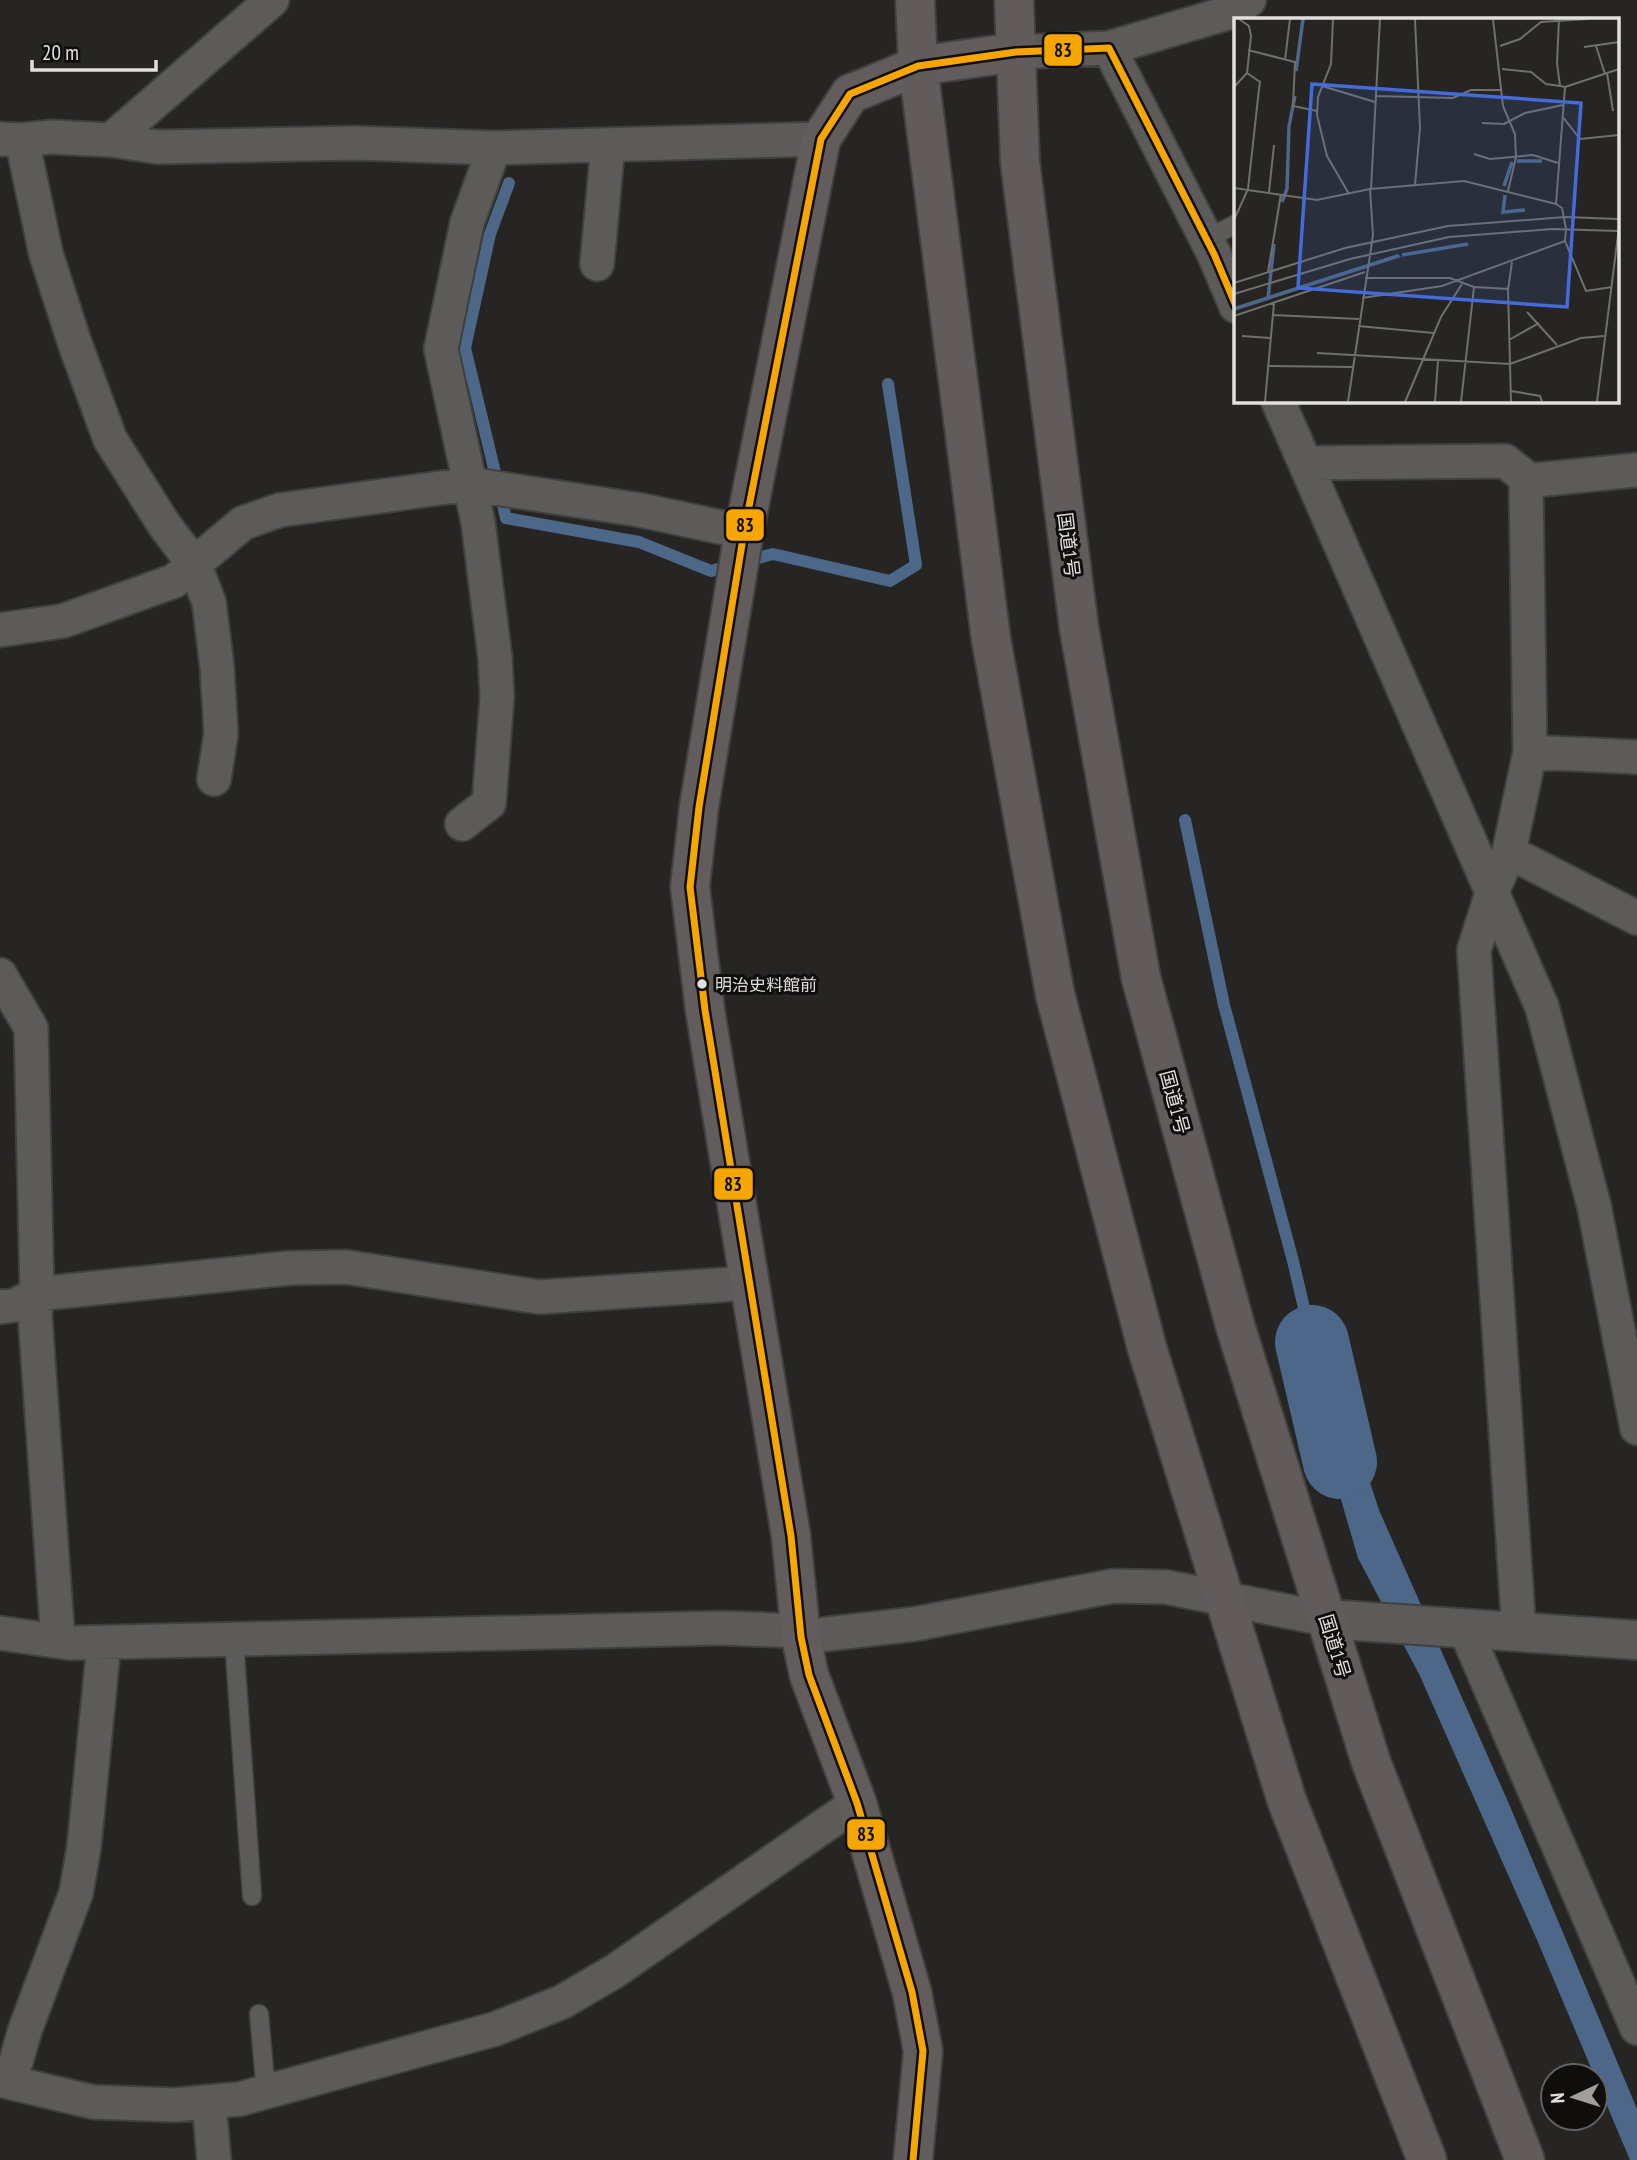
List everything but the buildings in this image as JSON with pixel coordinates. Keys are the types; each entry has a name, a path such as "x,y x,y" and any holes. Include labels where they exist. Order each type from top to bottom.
{"highway":[{"path":"915,0 918,66 991,639 1055,994 1147,1348 1287,1801 1427,2160"},
{"name":"国道1号","path":"1014,0 1020,162 1079,628 1141,978 1235,1325 1334,1619 1371,1762 1525,2160"}],"main road":[{"path":"913,2160 923,2051 912,1992 857,1803 809,1675 800,1634 791,1536 705,1010 690,887 699,807 744,532 821,139 850,94 918,66 1016,52"}],"street":[{"path":"111,140 272,0"},
{"path":"1016,52 1109,48 1231,12 1249,0"},
{"path":"1109,48 1206,239 1234,302"},
{"path":"214,779 220,733 217,667 209,602 194,564 165,526 110,439 74,341 11,140 51,137 111,140 158,147 356,143 494,149 821,139"},
{"path":"597,264 608,145"},
{"path":"462,824 489,803 497,697 478,522 442,349 467,223 494,149"},
{"path":"1278,402 1542,1007 1594,1206 1637,1427"},
{"path":"1306,463 1505,461 1530,481"},
{"path":"1519,1631 1474,950 1493,890 1509,852 1530,752 1526,481 1637,470"},
{"path":"0,630 63,621 174,581 243,523 281,510 469,484 640,510 744,532"},
{"path":"1530,752 1637,757"},
{"path":"1509,852 1637,918"},
{"path":"0,975 30,1028 37,1294 35,1316 58,1641"},
{"path":"0,1307 16,1305 37,1294 290,1268 346,1267 539,1297 750,1283"},
{"path":"0,1633 58,1641 104,1643 722,1628 800,1634 915,1624 1113,1586 1166,1587 1334,1619 1637,1640"},
{"path":"1455,1628 1637,2028"},
{"path":"104,1643 84,1847 76,1893 5,2081 93,2102 174,2105 209,2103 265,2092 495,2029 562,2002 615,1971 857,1803"},
{"path":"209,2103 214,2160"}],"lane":[{"path":"1206,239 1234,225"},
{"path":"234,1640 252,1896"},
{"path":"259,2014 265,2092"}],"water":[{"path":"1327,1350 1379,1510 1509,1804 1637,2109 1637,2160 1630,2160 1609,2110 1609,2062 1589,2062 1420,1676 1358,1558 1305,1376"}],"waterway":[{"path":"509,183 490,234 465,348 506,518 639,542 711,571 773,554 890,581 916,565 888,384"},
{"path":"1185,820 1224,1005 1312,1342"},
{"path":"1312,1342 1340,1462"}],"transit line":[{"name":"83","path":"913,2160 923,2051 912,1992 857,1803 809,1675 801,1637 791,1536 705,1010 690,887 699,807 744,532 821,139 850,94 918,66 1016,52 1109,48 1214,254 1234,301"}],"place":[{"name":"明治史料館前","path":"702,984"}]}
